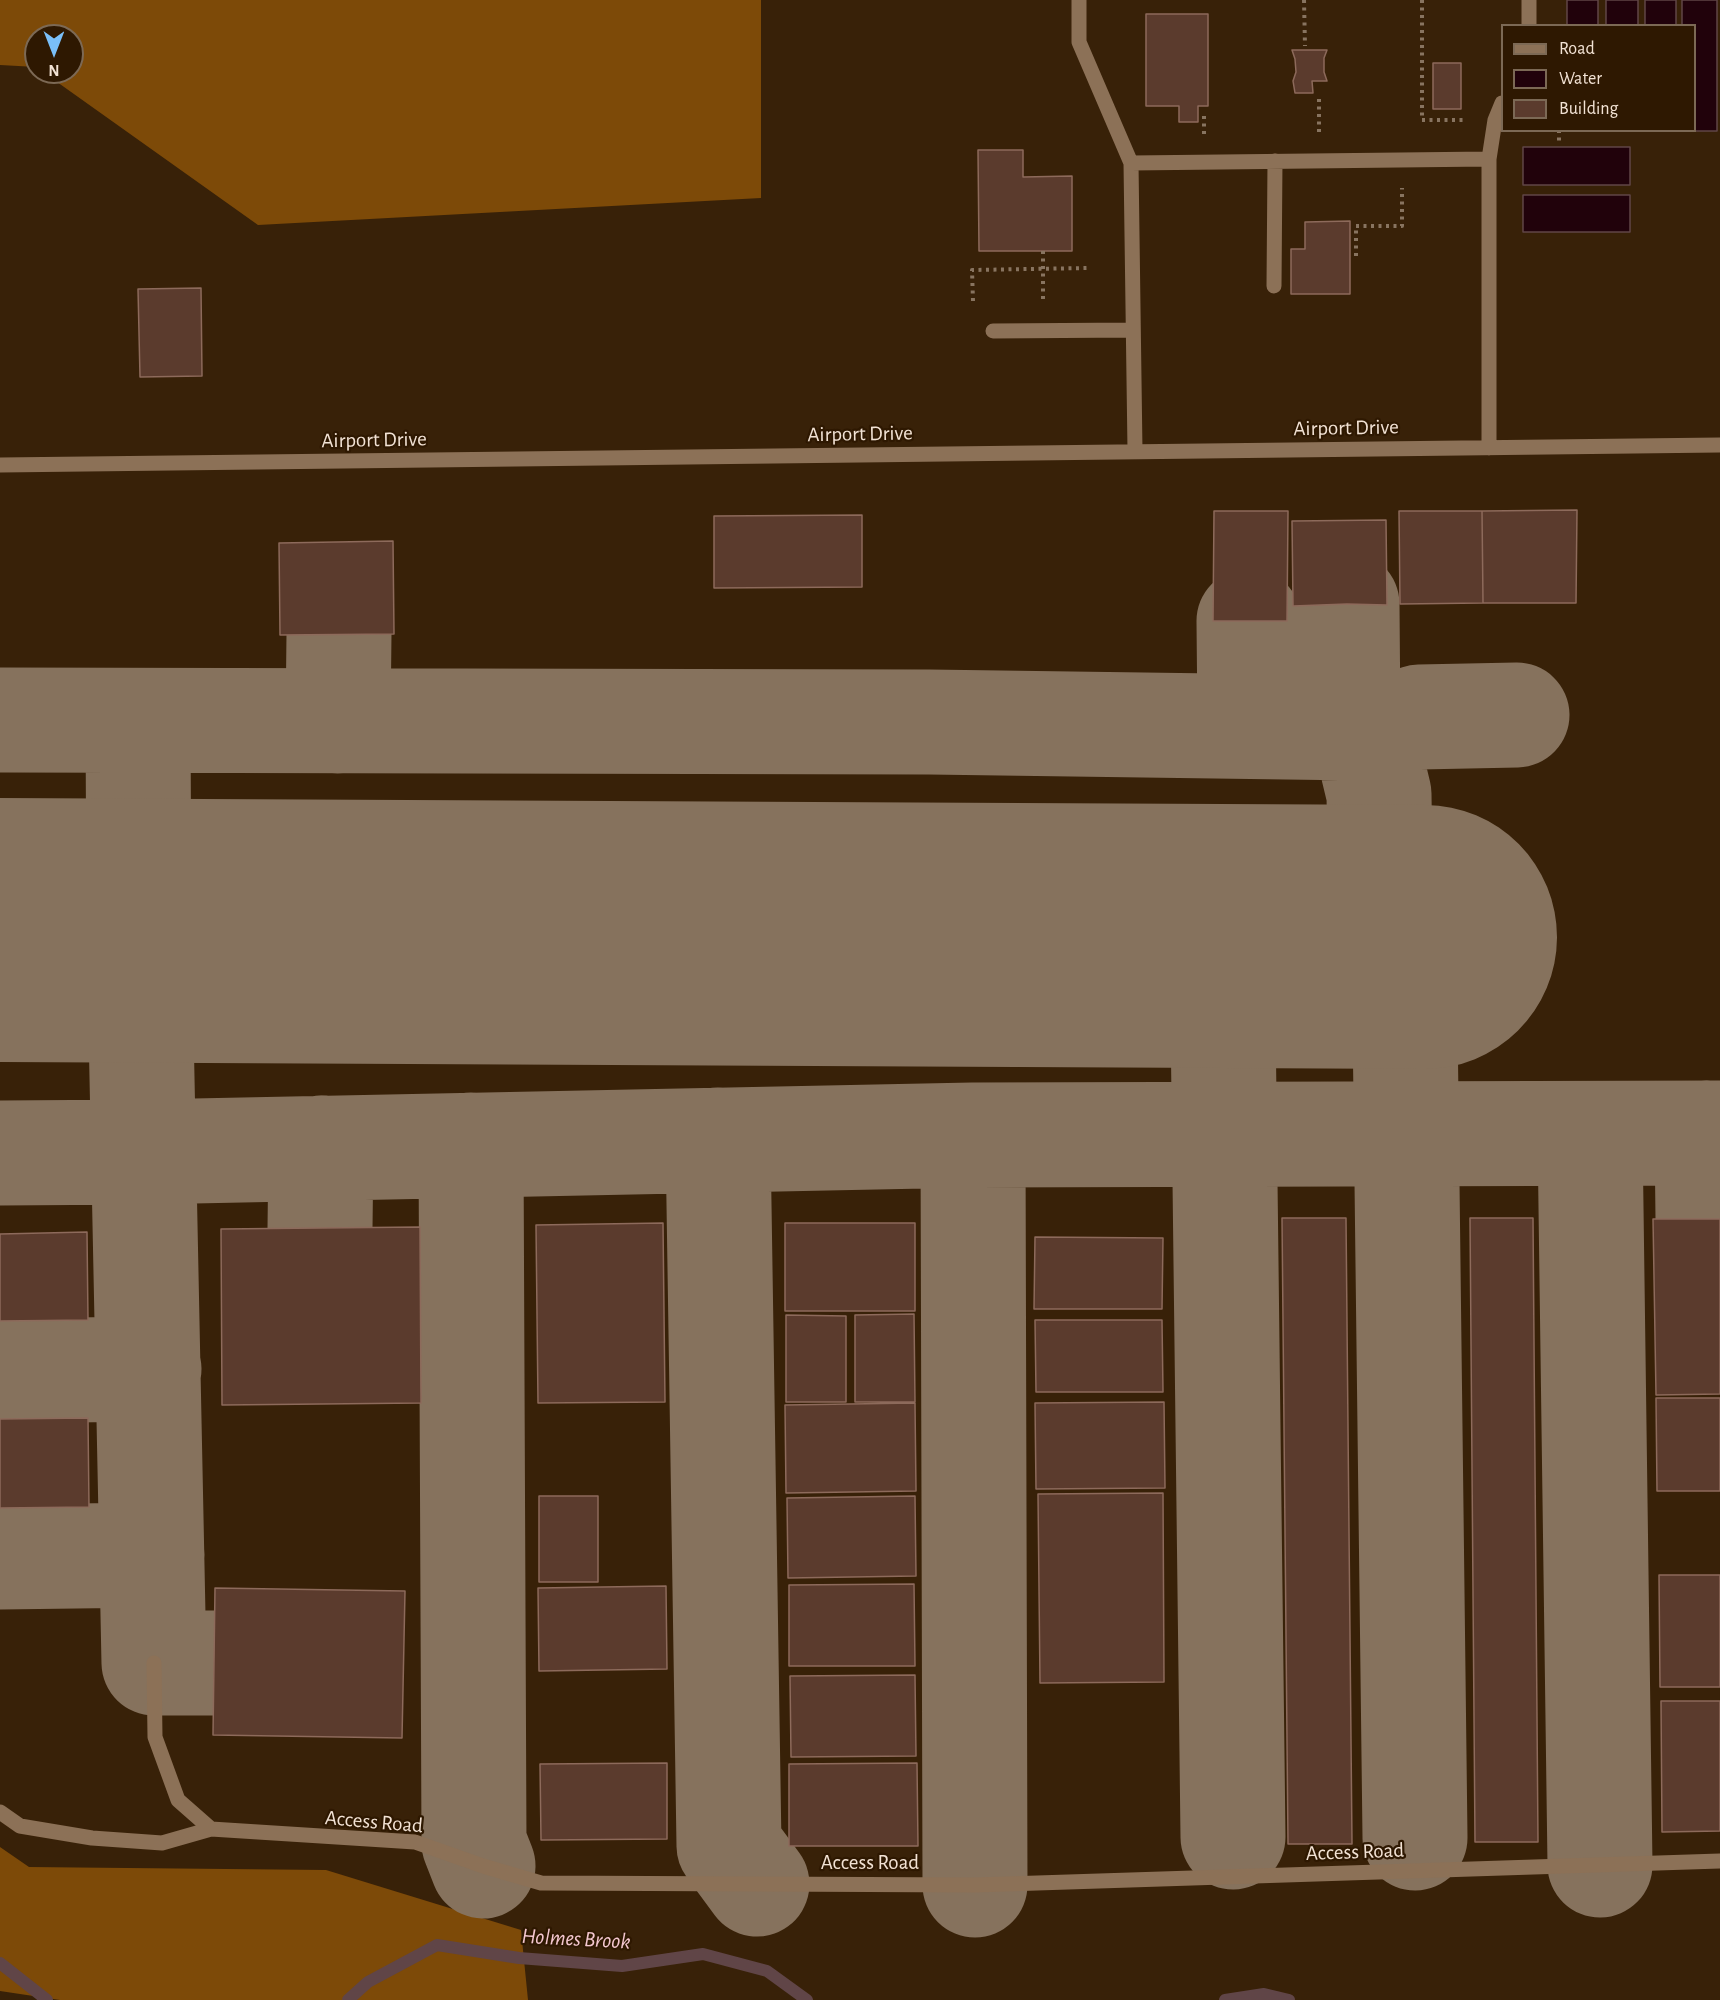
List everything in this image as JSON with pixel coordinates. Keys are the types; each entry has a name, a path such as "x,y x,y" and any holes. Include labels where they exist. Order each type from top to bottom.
{"lane":[{"path":"1079,0 1079,42 1131,163 1135,452"},
{"path":"1529,0 1529,24"},
{"path":"1489,448 1489,159 1495,120 1501,106"},
{"path":"1131,163 1489,159"},
{"path":"1274,286 1275,161"},
{"path":"993,330 1133,330"},
{"name":"Airport Drive","path":"0,465 1720,444"},
{"path":"154,1663 155,1737 178,1800 211,1829"},
{"name":"Access Road","path":"0,1812 20,1826 92,1838 162,1843 211,1829 415,1842 541,1883 975,1885 1720,1861"}],"path":[{"path":"1304,0 1305,46"},
{"path":"1422,0 1422,120 1495,120"},
{"path":"1559,132 1559,141"},
{"path":"1356,256 1356,226 1402,226 1402,160"},
{"path":"1043,251 1043,303"},
{"path":"973,301 972,270 1088,268"}],"shaded area":[{"path":"0,0 761,0 761,198 258,225 60,84 84,84 84,24 24,24 24,66 0,65"},
{"path":"0,1847 29,1867 326,1870 521,1930 528,2000 60,2000 0,1991"}],"water":[{"path":"1567,0 1598,0 1598,24 1567,24"},
{"path":"1606,0 1638,0 1638,24 1606,24"},
{"path":"1645,0 1676,0 1676,24 1645,24"},
{"path":"1682,0 1717,0 1717,131 1696,131 1696,24 1682,24"},
{"path":"1523,147 1630,147 1630,185 1523,185"},
{"path":"1523,195 1630,195 1630,232 1523,232"}],"building":[{"path":"1146,14 1208,14 1208,106 1198,106 1198,122 1179,122 1179,106 1146,106"},
{"path":"1292,50 1327,50 1324,58 1324,72 1327,81 1312,81 1313,93 1295,93 1293,81 1296,72"},
{"path":"1433,63 1461,63 1461,109 1433,109"},
{"path":"978,150 1023,150 1023,177 1072,176 1072,251 979,251"},
{"path":"1350,221 1350,294 1291,294 1291,249 1305,249 1305,222"},
{"path":"201,288 202,376 140,377 138,289"},
{"path":"1577,510 1576,603 1483,603 1482,511"},
{"path":"1214,511 1288,511 1287,621 1213,621"},
{"path":"1399,511 1482,511 1483,603 1400,604"},
{"path":"862,515 862,587 714,588 714,516"},
{"path":"1386,520 1387,605 1293,606 1292,521"},
{"path":"393,541 394,634 280,635 279,543"},
{"path":"1282,1218 1346,1218 1352,1844 1288,1844"},
{"path":"1470,1218 1533,1218 1538,1842 1475,1842"},
{"path":"1653,1219 1720,1219 1720,1394 1656,1395"},
{"path":"663,1223 665,1402 538,1403 536,1225"},
{"path":"785,1223 915,1223 915,1311 785,1311"},
{"path":"420,1227 421,1403 222,1405 221,1229"},
{"path":"87,1232 88,1320 0,1321 0,1234"},
{"path":"1035,1237 1163,1238 1162,1309 1034,1309"},
{"path":"914,1314 915,1402 855,1402 855,1315"},
{"path":"786,1315 846,1316 846,1402 786,1402"},
{"path":"1035,1320 1162,1320 1163,1392 1036,1392"},
{"path":"1656,1398 1720,1398 1720,1491 1657,1491"},
{"path":"1164,1402 1165,1488 1036,1489 1035,1403"},
{"path":"915,1403 916,1491 786,1493 785,1405"},
{"path":"88,1418 89,1507 0,1508 0,1419"},
{"path":"1163,1493 1164,1682 1040,1683 1038,1494"},
{"path":"539,1496 598,1496 598,1582 539,1582"},
{"path":"915,1496 916,1576 788,1578 787,1498"},
{"path":"1659,1575 1720,1575 1720,1687 1660,1687"},
{"path":"914,1584 915,1666 789,1666 789,1585"},
{"path":"666,1586 667,1669 539,1671 538,1588"},
{"path":"215,1588 405,1591 402,1738 213,1735"},
{"path":"915,1675 916,1756 791,1757 790,1676"},
{"path":"1661,1701 1720,1701 1720,1831 1662,1832"},
{"path":"667,1763 667,1839 541,1840 540,1764"},
{"path":"917,1763 918,1846 789,1846 789,1764"}],"waterway":[{"name":"Holmes Brook","path":"348,2000 368,1982 437,1945 519,1958 622,1966 703,1954 767,1971 807,2000"},
{"path":"0,1963 47,2000"},
{"name":"Holmes Brook","path":"1225,2000 1264,1994 1289,2000"}],"taxiway":[{"path":"1347,604 1348,727"},
{"path":"1249,621 1250,726"},
{"path":"338,721 339,634"},
{"path":"0,720 929,722 1358,728 1389,727 1419,717 1517,715"},
{"path":"138,721 139,931 154,1663 214,1663"},
{"path":"1358,728 1367,744 1379,794 1381,937"},
{"path":"1222,935 1233,1837"},
{"path":"1404,937 1415,1838"},
{"path":"1707,1133 1708,1219"},
{"path":"0,1153 973,1135 1720,1133"},
{"path":"1590,1134 1600,1865"},
{"path":"973,1135 975,1885"},
{"path":"718,1140 729,1846 757,1884"},
{"path":"471,1145 474,1843 483,1866"},
{"path":"320,1228 321,1148"},
{"path":"0,1371 149,1369"},
{"path":"0,1557 152,1555"}],"runway":[{"path":"0,930 1425,937"}]}
